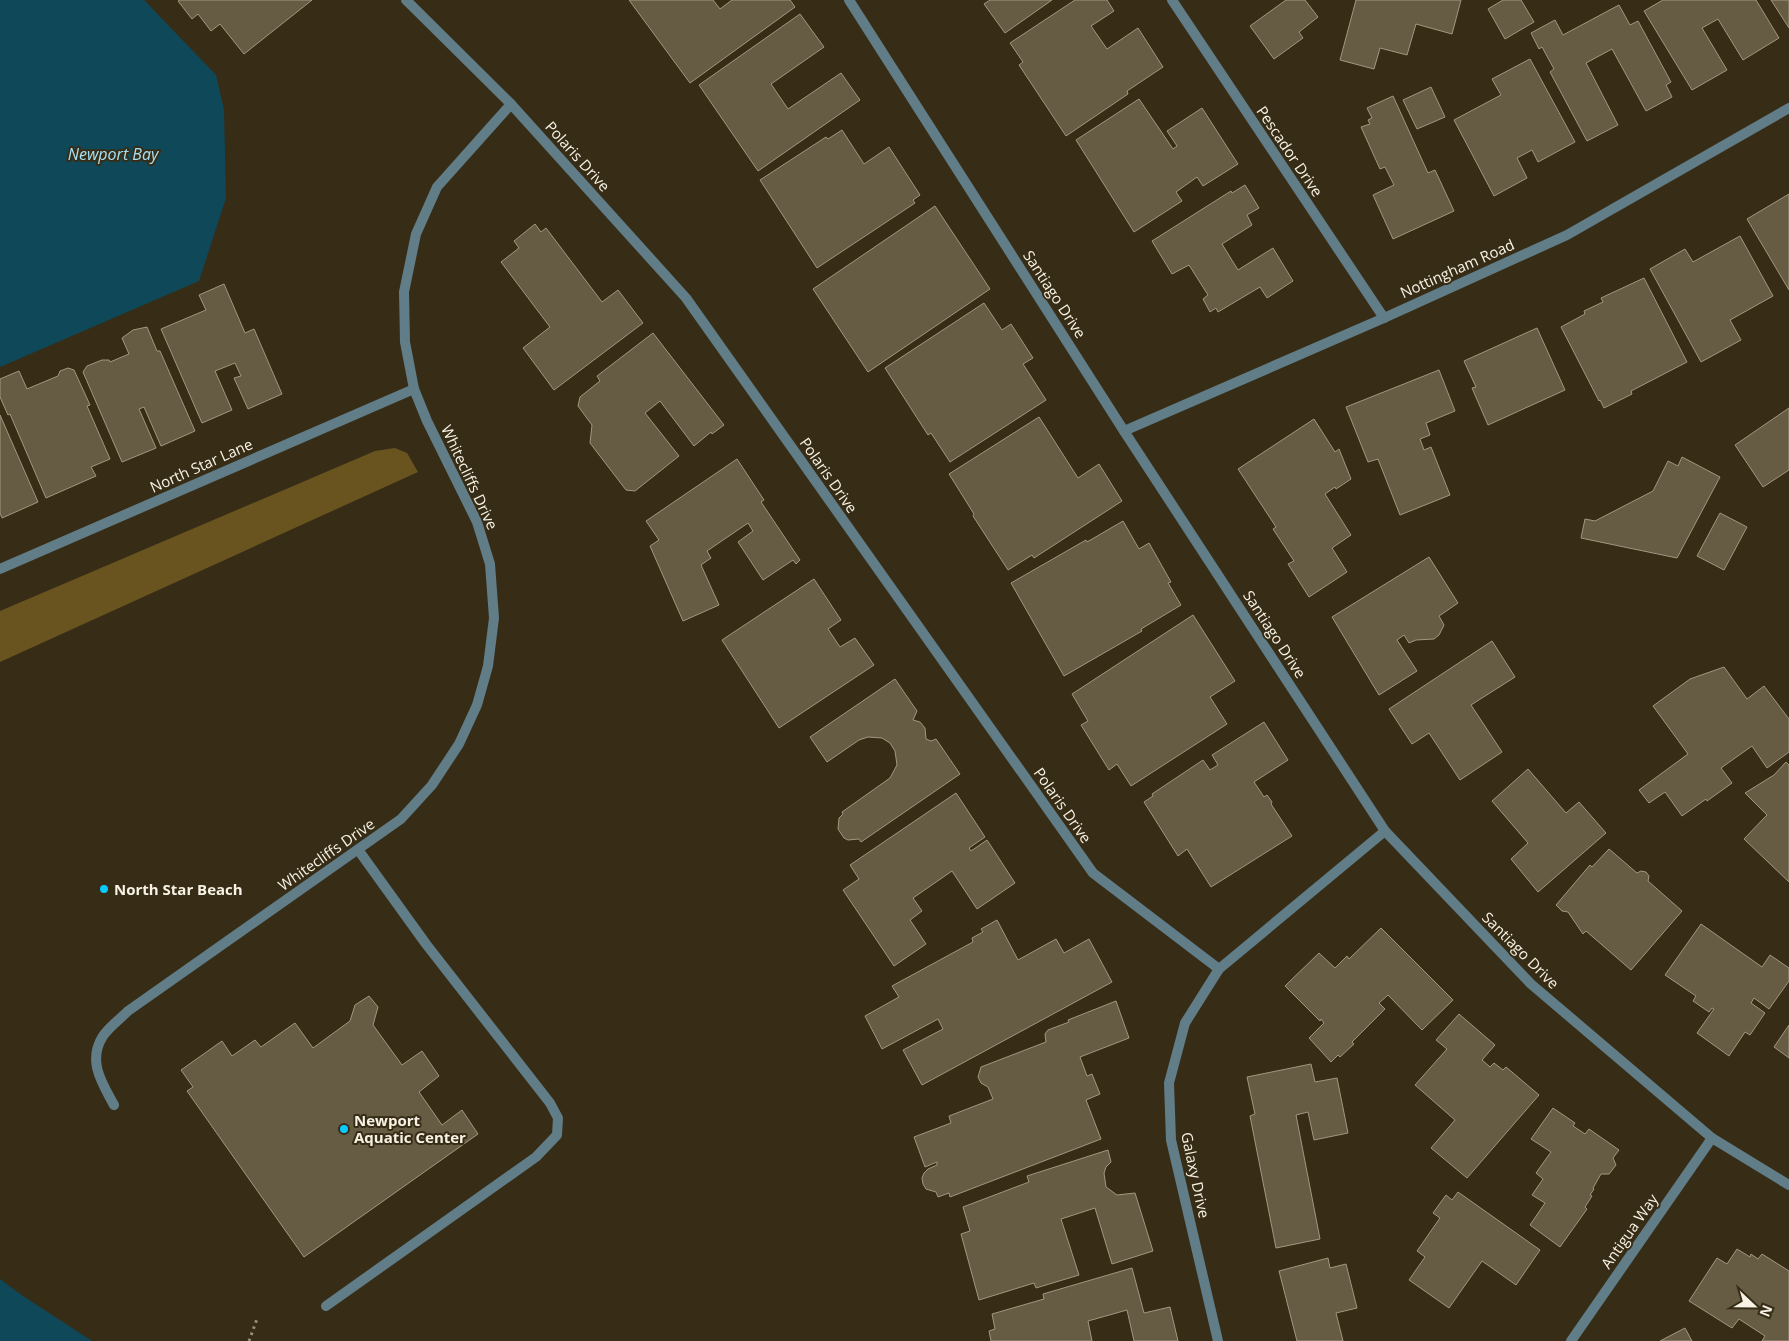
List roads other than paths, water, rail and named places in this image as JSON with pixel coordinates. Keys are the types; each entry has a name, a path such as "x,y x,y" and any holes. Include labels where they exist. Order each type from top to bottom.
{"street":[{"name":"Polaris Drive","path":"406,0 511,104 686,298 1093,873 1219,969"},
{"name":"Santiago Drive","path":"848,0 1124,431 1385,831 1530,984 1712,1138 1789,1185"},
{"name":"Pescador Drive","path":"1172,0 1384,318"},
{"name":"Whitecliffs Drive","path":"114,1105 98,1077 95,1056 103,1036 128,1011 402,819 432,785 459,744 478,705 488,666 494,618 490,564 477,522 427,421 414,388 405,342 404,292 416,234 437,187 511,104"},
{"name":"Nottingham Road","path":"1124,431 1384,318 1566,235 1789,108"},
{"name":"North Star Lane","path":"0,569 414,388"},
{"name":"Galaxy Drive","path":"1218,1341 1171,1140 1169,1083 1186,1023 1219,969 1385,831"},
{"path":"326,1306 536,1157 557,1135 558,1118 550,1103 426,944 359,850"},
{"name":"Antigua Way","path":"1571,1341 1712,1138"}],"water":[{"name":"Newport Bay","path":"0,0 144,0 216,75 224,110 226,198 199,281 0,367"},
{"path":"0,1279 20,1294 92,1341 0,1341"}],"place":[{"name":"North Star Beach","path":"104,889"},
{"name":"Newport Aquatic Center","path":"344,1129"}]}
